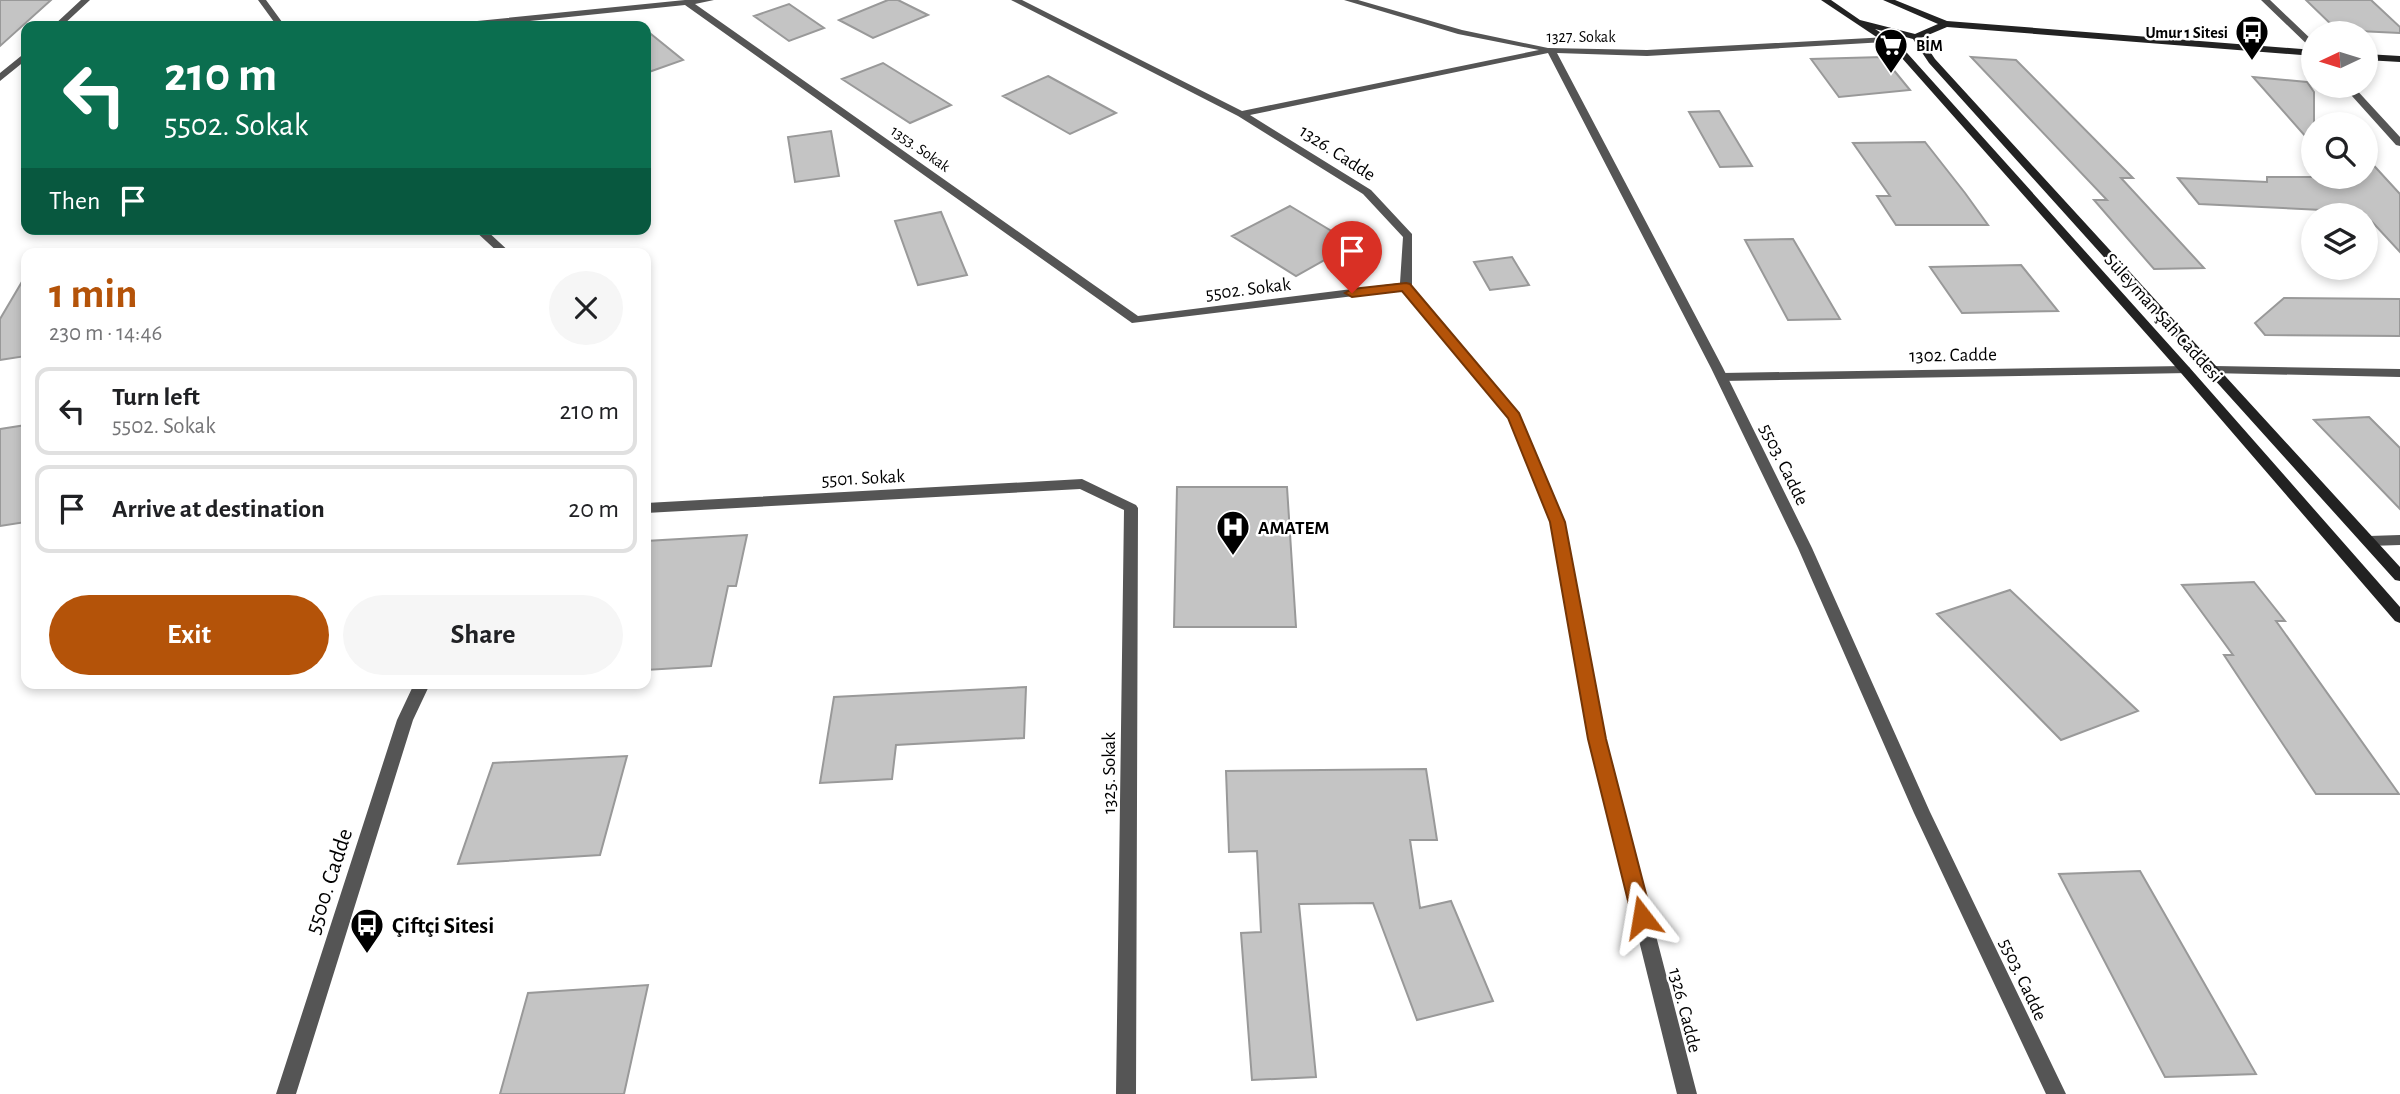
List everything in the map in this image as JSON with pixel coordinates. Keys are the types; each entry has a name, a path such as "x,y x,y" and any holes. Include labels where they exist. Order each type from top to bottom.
{"main road":[{"name":"Süleyman Şah Caddesi","path":"1825,0 1890,43 2185,370 2400,617"},
{"path":"1887,0 1946,24 2301,52"},
{"path":"1857,22 1916,37 1946,24"},
{"name":"Süleyman Şah Caddesi","path":"1916,37 1932,61 2400,576"},
{"path":"2378,58 2400,59"}],"street":[{"path":"63,21 86,0"},
{"path":"262,0 277,21"},
{"path":"507,21 710,0"},
{"name":"1326. Cadde","path":"1015,0 1241,114 1367,192 1408,236 1406,286 1514,417 1558,522 1597,739 1687,1094"},
{"path":"1348,0 1461,32 1551,50"},
{"path":"2265,0 2301,35"},
{"name":"1353. Sokak","path":"688,3 1136,320"},
{"name":"1327. Sokak","path":"1241,114 1551,50 1647,53 1890,43"},
{"name":"5503. Cadde","path":"1551,50 1722,377 1805,548 1922,813 2056,1094"},
{"path":"0,78 21,59"},
{"path":"2359,98 2400,143"},
{"path":"485,235 500,248"},
{"name":"5502. Sokak","path":"1136,320 1406,286"},
{"name":"1302. Cadde","path":"1722,377 2185,370"},
{"path":"2214,370 2400,373"},
{"name":"5501. Sokak","path":"651,508 1082,484"},
{"name":"1325. Sokak","path":"1082,484 1131,508 1126,1094"},
{"path":"2369,541 2400,540"},
{"name":"5500. Cadde","path":"286,1094 405,720 420,689"}],"building":[{"path":"0,0 51,0 28,21 21,21 21,27 0,46"},
{"path":"888,0 898,0 928,15 873,38 839,20"},
{"path":"2306,0 2371,0 2400,27 2400,33 2378,32 2378,21 2328,21"},
{"path":"789,4 824,28 789,41 754,16"},
{"path":"651,34 683,60 651,71"},
{"path":"1883,57 1910,90 1839,97 1811,59"},
{"path":"1971,57 2016,60 2133,178 2121,178 2204,268 2154,269 2094,200 2107,200"},
{"path":"883,63 951,105 910,123 842,79"},
{"path":"1048,76 1116,113 1070,134 1003,96"},
{"path":"2253,77 2301,81 2301,98 2314,98 2314,112 2301,112 2301,131"},
{"path":"1719,111 1752,166 1720,167 1689,112"},
{"path":"831,131 839,176 795,182 788,137"},
{"path":"1925,142 1988,225 1896,225 1877,196 1890,196 1853,143"},
{"path":"2378,170 2400,194 2400,252 2378,228 2378,203 2301,203 2301,209 2199,204 2178,178 2267,182 2267,177 2301,177 2301,189 2378,189"},
{"path":"1290,206 1353,244 1296,276 1232,236"},
{"path":"941,212 967,275 918,285 895,221"},
{"path":"1793,239 1840,319 1788,320 1745,240"},
{"path":"1512,257 1529,285 1490,290 1474,262"},
{"path":"2021,265 2058,311 1962,313 1930,267"},
{"path":"21,283 21,357 0,360 0,319"},
{"path":"2284,298 2400,299 2400,336 2265,335 2255,323"},
{"path":"2369,417 2400,448 2400,509 2314,420"},
{"path":"21,426 21,523 0,526 0,429"},
{"name":"AMATEM","path":"1177,487 1287,487 1296,627 1174,627"},
{"path":"747,535 736,586 728,586 711,666 651,670 651,541"},
{"path":"2254,582 2285,621 2276,621 2399,794 2316,794 2224,655 2233,655 2182,585"},
{"path":"2010,590 2138,711 2061,740 1937,614"},
{"path":"1026,687 1024,738 896,745 892,779 820,783 834,697"},
{"path":"627,756 600,855 458,864 493,763"},
{"path":"1426,769 1437,840 1410,840 1420,908 1451,901 1493,1001 1417,1020 1373,903 1299,904 1316,1077 1252,1080 1241,933 1261,932 1257,851 1229,852 1226,771"},
{"path":"2140,871 2256,1074 2165,1077 2059,874"},
{"path":"648,985 624,1094 500,1094 528,993"}],"place":[{"name":"Umur 1 Sitesi","path":"2252,62"},
{"name":"BİM","path":"1891,75"},
{"name":"AMATEM","path":"1233,557"},
{"name":"Çiftçi Sitesi","path":"367,955"}],"route":[{"path":"1352,293 1406,286 1514,417 1558,522 1597,739 1642,917"}]}
